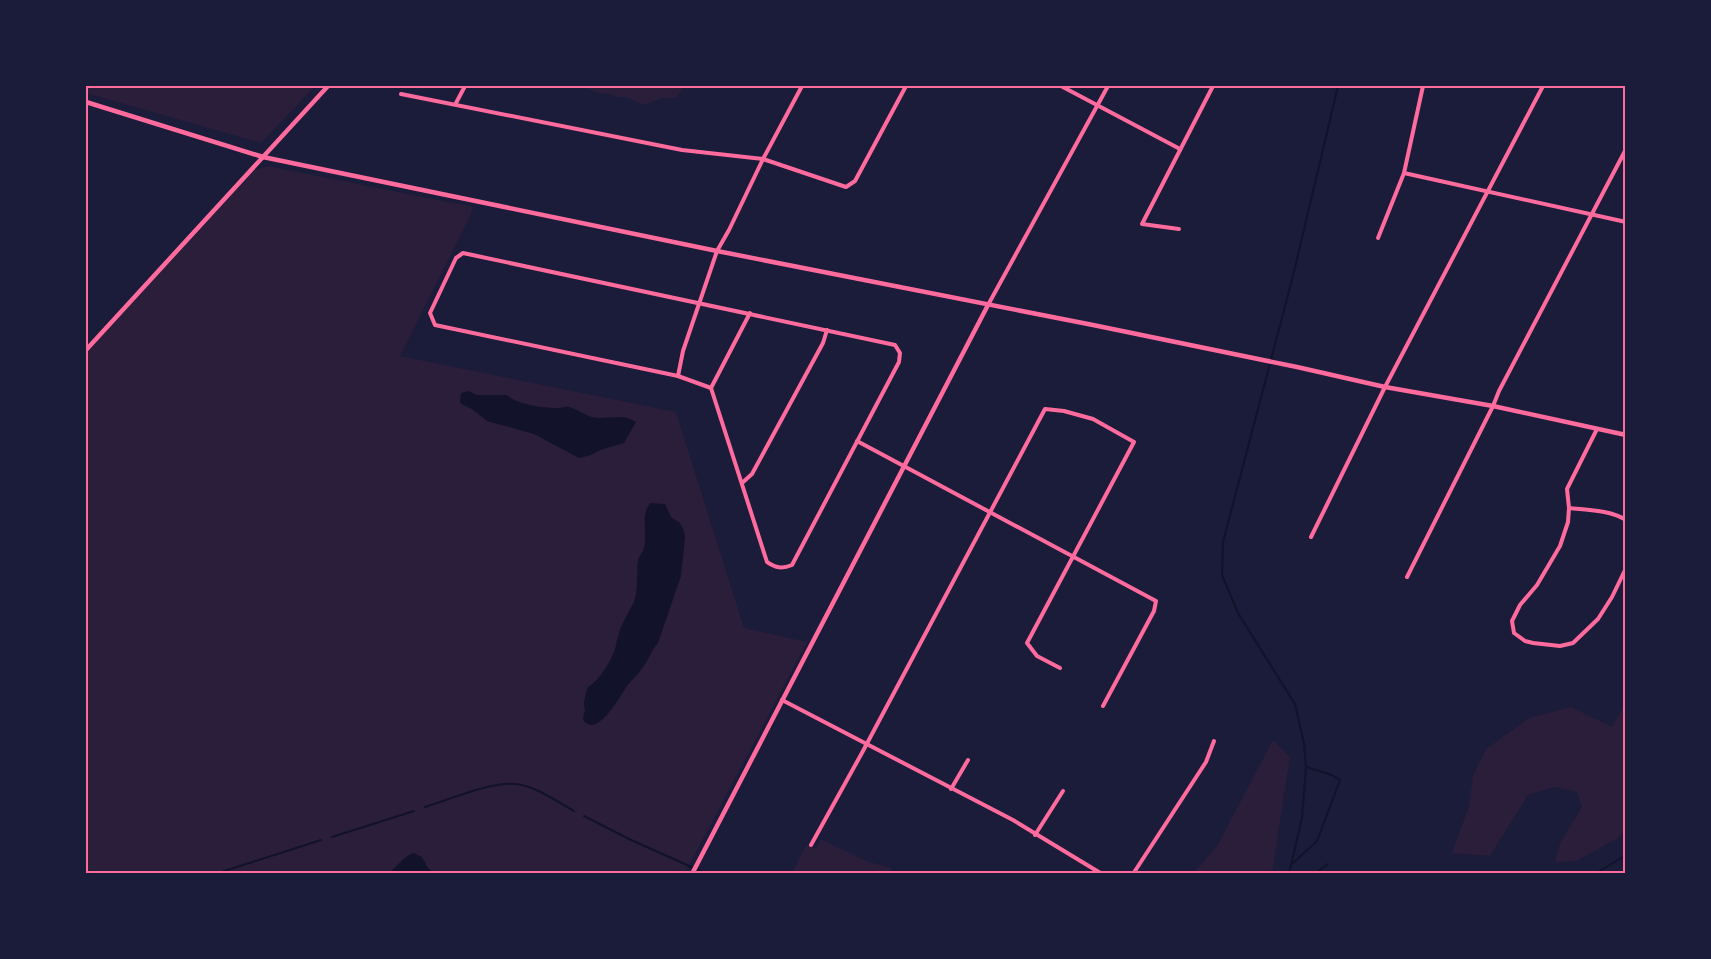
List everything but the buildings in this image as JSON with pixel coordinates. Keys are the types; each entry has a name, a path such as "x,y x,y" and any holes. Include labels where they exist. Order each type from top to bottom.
{"street":[{"path":"86,350 328,86"},
{"path":"456,104 465,86"},
{"path":"678,376 683,351 717,251 802,86"},
{"path":"401,94 682,150 764,159 846,187 855,182 906,86"},
{"path":"1061,86 1180,149"},
{"path":"692,873 988,305 1108,86"},
{"path":"1179,229 1142,224 1213,86"},
{"path":"1378,238 1404,173 1423,86"},
{"path":"1311,537 1385,387 1543,86"},
{"path":"86,102 263,157 717,251 1244,356 1385,387 1493,406 1626,435"},
{"path":"1407,577 1499,391 1626,149"},
{"path":"1404,173 1626,222"},
{"path":"711,388 678,376 435,325 430,313 456,258 464,253 699,302 750,313 895,345 900,353 899,362 792,565 784,568 775,567 767,562 711,388 750,313"},
{"path":"742,483 752,474 823,343 827,330"},
{"path":"811,845 1045,409 1064,411 1093,419 1134,442 1027,643 1037,656 1060,668"},
{"path":"1597,429 1567,489 1568,522 1560,546 1537,585 1520,605 1512,621 1514,633 1533,644 1560,646 1573,643 1598,619 1626,568"},
{"path":"857,441 1156,601 1154,611 1103,706"},
{"path":"1569,508 1605,513 1626,520"},
{"path":"782,700 1012,820 1102,873"},
{"path":"1133,873 1206,762 1214,741"},
{"path":"951,789 968,760"},
{"path":"1035,835 1063,791"}],"shaded area":[{"path":"86,86 315,86 261,143 86,93"},
{"path":"576,86 685,86 676,98 662,98 643,105 627,97 598,93"},
{"path":"268,166 473,207 400,356 676,412 744,628 807,642 685,873 86,873 86,353 255,170"},
{"path":"468,391 477,395 507,395 516,401 530,405 569,407 595,418 623,417 636,422 624,443 579,458 534,434 487,421 460,402 461,393"},
{"path":"650,503 665,504 671,517 680,523 684,531 681,576 658,643 614,706 603,719 591,725 583,719 585,696 588,687 600,676 611,659 621,627 634,602 638,560 645,542 645,513"},
{"path":"1625,704 1626,827 1620,837 1576,861 1555,862 1560,843 1582,807 1577,792 1554,787 1528,795 1490,856 1452,853 1469,806 1473,776 1486,749 1529,718 1571,707 1612,727"},
{"path":"1273,740 1290,757 1272,873 1194,873 1217,846"},
{"path":"821,839 866,861 891,868 890,873 792,874 806,845 816,848"},
{"path":"413,853 422,857 434,873 388,873 405,858"}],"waterway":[{"path":"1289,874 1302,818 1306,767 1304,744 1295,704 1238,613 1222,575 1223,542 1293,276 1338,86"},
{"path":"1293,863 1317,841 1340,780 1332,775 1306,767"},
{"path":"425,807 483,788 515,784 538,791 574,811"},
{"path":"332,837 414,811"},
{"path":"584,816 707,874"},
{"path":"215,874 321,840"},
{"path":"1595,874 1626,855"},
{"path":"1314,874 1328,864"}]}
